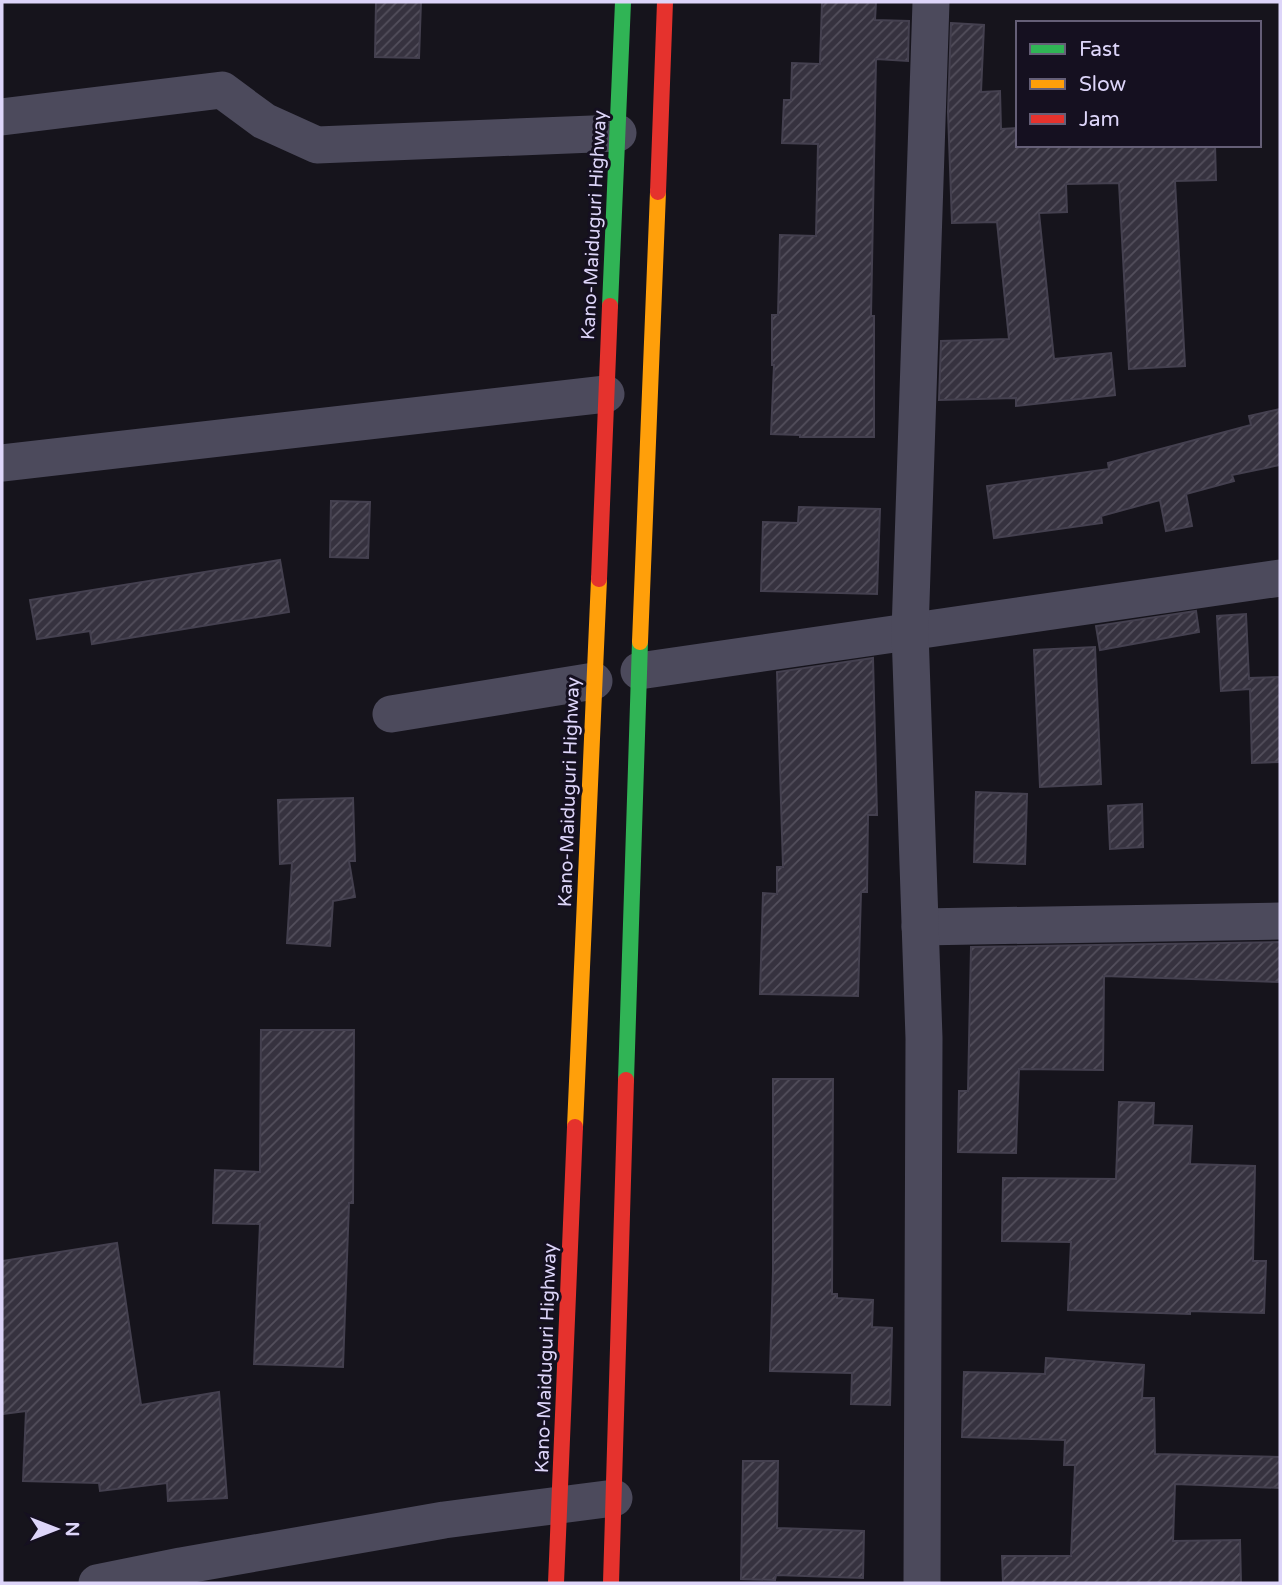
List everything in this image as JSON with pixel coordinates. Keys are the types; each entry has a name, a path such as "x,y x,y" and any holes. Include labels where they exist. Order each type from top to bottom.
{"highway":[{"name":"Kano-Maiduguri Highway","path":"556,1583 624,2"},
{"path":"611,1583 639,671 665,2"}],"street":[{"path":"922,1583 924,1038 910,632 931,2"},
{"path":"2,117 222,90 264,121 317,145 618,133"},
{"path":"2,463 606,394"},
{"path":"639,671 1280,578"},
{"path":"391,714 594,681"},
{"path":"920,927 1280,921"},
{"path":"97,1583 444,1520 614,1499"}],"building":[{"path":"376,2 421,2 419,58 375,57"},
{"path":"822,2 876,2 875,20 909,21 908,61 876,59 871,316 874,316 874,437 800,437 771,434 774,365 772,315 778,315 780,235 816,236 818,144 782,143 784,100 791,100 792,63 820,64"},
{"path":"951,23 984,25 981,92 1000,91 1001,129 1016,128 1016,147 1215,147 1216,180 1175,181 1185,366 1129,369 1119,183 1066,184 1067,212 1039,213 1054,359 1111,353 1115,395 1016,406 1016,398 939,400 941,341 1009,339 997,222 952,223 948,112"},
{"path":"1280,409 1280,465 1232,475 1234,481 1186,494 1192,526 1166,531 1160,500 1101,516 1102,523 994,538 987,486 1109,469 1108,463 1251,425 1249,416"},
{"path":"331,501 370,502 368,558 330,557"},
{"path":"799,507 880,509 877,594 761,591 763,522 798,523"},
{"path":"280,560 289,612 92,644 90,631 37,639 30,600"},
{"path":"1196,611 1199,632 1100,650 1096,626"},
{"path":"1246,614 1249,680 1280,677 1280,762 1252,763 1250,689 1221,691 1217,616"},
{"path":"1095,647 1101,784 1040,787 1034,650"},
{"path":"873,658 877,815 868,815 867,892 861,892 858,996 760,994 763,893 777,894 777,867 783,867 777,672"},
{"path":"976,792 1027,794 1025,864 974,862"},
{"path":"353,798 355,861 349,861 355,897 333,901 330,946 287,943 292,863 280,864 278,800"},
{"path":"1142,804 1143,847 1110,849 1108,806"},
{"path":"1280,942 1280,982 1104,976 1103,1070 1019,1069 1016,1153 958,1152 959,1091 968,1091 971,947"},
{"path":"261,1030 354,1030 353,1203 349,1203 343,1367 254,1364 260,1224 213,1223 215,1170 260,1172"},
{"path":"773,1079 833,1079 832,1294 837,1294 837,1298 873,1300 872,1327 892,1328 890,1405 851,1404 852,1373 770,1371"},
{"path":"1119,1102 1154,1103 1153,1125 1192,1126 1190,1164 1255,1166 1253,1261 1266,1261 1264,1313 1190,1311 1190,1314 1068,1310 1071,1242 1002,1241 1003,1178 1116,1179"},
{"path":"117,1243 141,1405 219,1392 227,1498 168,1501 167,1483 100,1491 99,1483 23,1481 26,1411 2,1414 2,1261"},
{"path":"1046,1358 1144,1365 1142,1398 1154,1398 1155,1454 1280,1457 1280,1488 1175,1484 1173,1541 1240,1540 1241,1583 1003,1583 1002,1556 1071,1556 1075,1465 1064,1465 1065,1440 962,1437 964,1372 1045,1374"},
{"path":"743,1461 778,1461 777,1528 864,1531 863,1578 776,1575 775,1580 741,1579"}],"traffic: fast":[{"path":"610,306 623,2"},
{"path":"626,1080 640,642"}],"traffic: slow":[{"path":"640,642 658,192"},
{"path":"575,1127 599,579"}],"traffic: jam":[{"path":"658,192 665,2"},
{"path":"599,579 610,306"},
{"path":"611,1583 626,1080"},
{"path":"556,1583 575,1127"}]}
